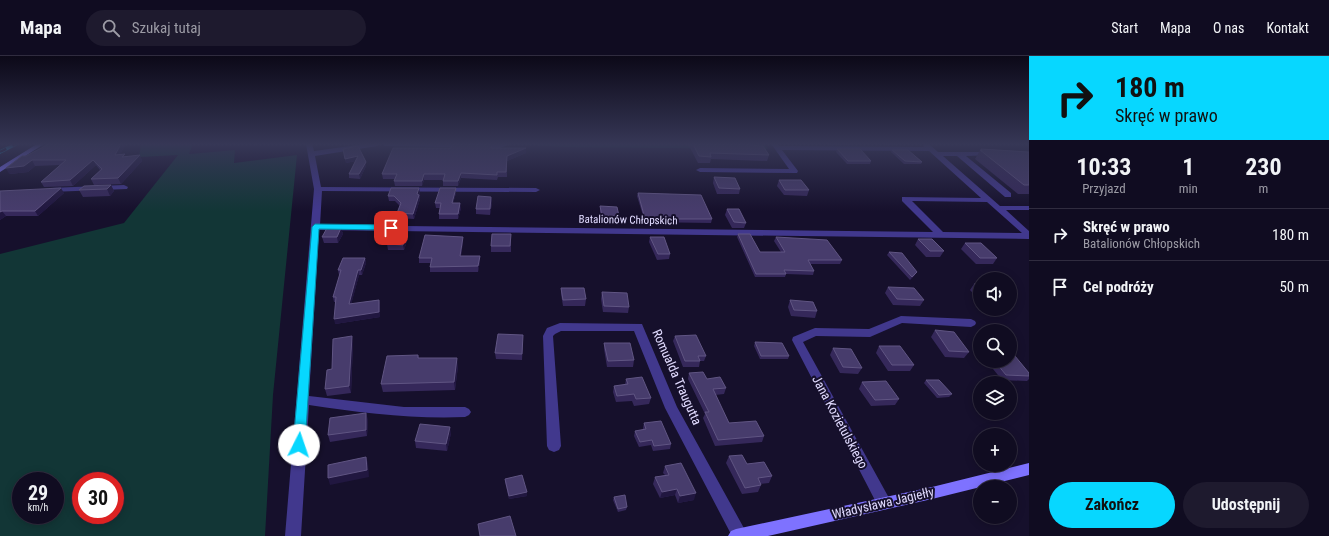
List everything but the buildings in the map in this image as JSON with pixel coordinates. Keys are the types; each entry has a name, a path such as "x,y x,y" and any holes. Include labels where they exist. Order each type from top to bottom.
{"main road":[{"name":"Władysława Jagiełły","path":"738,535 1029,469"}],"street":[{"path":"293,536 318,189 313,166"},
{"path":"700,170 794,171 791,166"},
{"path":"950,166 1029,235"},
{"path":"974,166 1008,195"},
{"path":"39,191 124,186"},
{"path":"318,189 536,190"},
{"path":"941,235 905,199 989,200"},
{"path":"998,208 1029,208"},
{"name":"Batalionów Chłopskich","path":"315,227 1029,235"},
{"name":"Jana Kozietulskiego","path":"884,503 797,340 815,332 870,333 901,319 971,323"},
{"name":"Romualda Traugutta","path":"554,446 548,336 551,331 560,327 638,327 671,408 738,535"},
{"path":"303,400 390,412 442,414 465,412"}],"green space":[{"path":"169,166 296,166 273,395 265,536 0,536 0,254 124,223"}],"route":[{"path":"299,445 315,227 391,228"}]}
